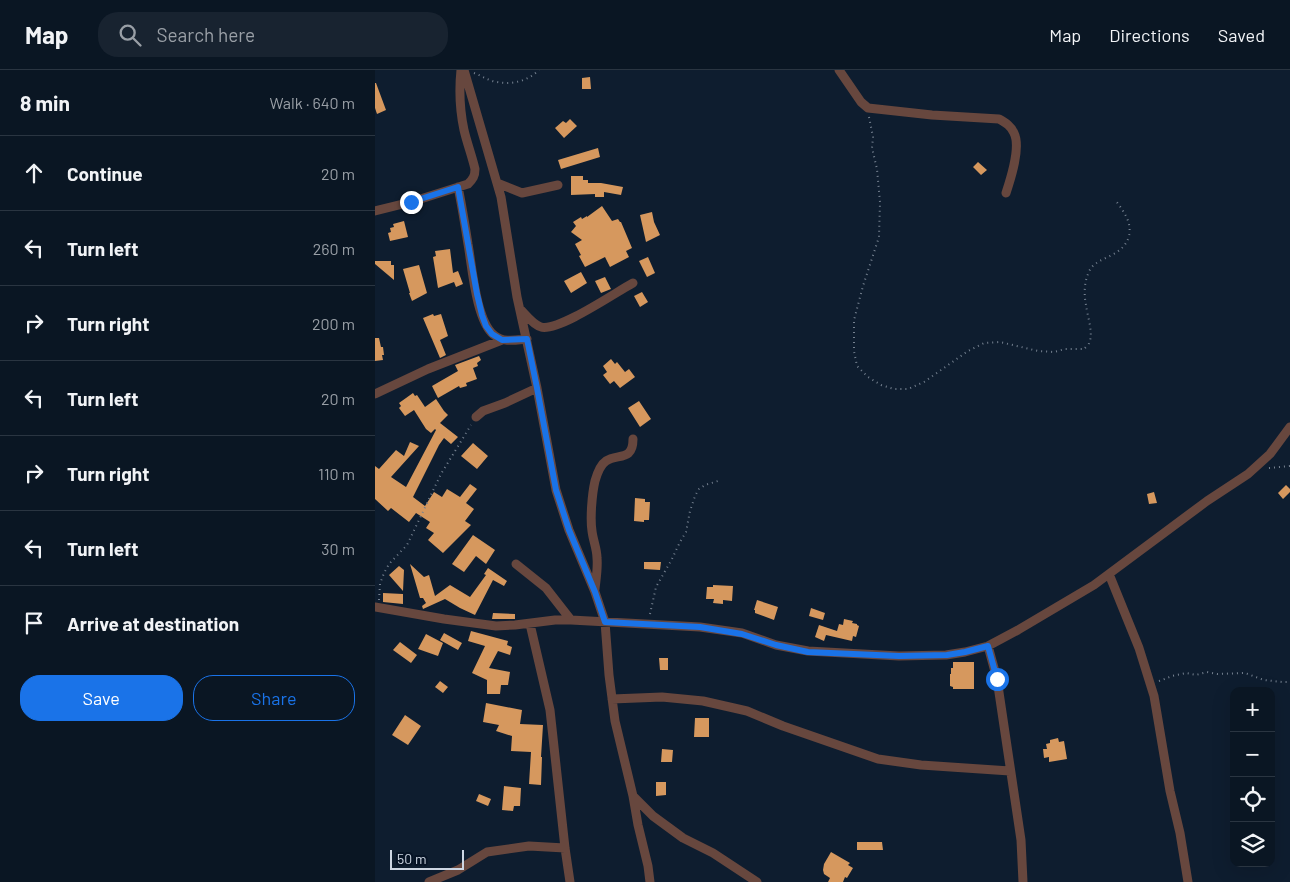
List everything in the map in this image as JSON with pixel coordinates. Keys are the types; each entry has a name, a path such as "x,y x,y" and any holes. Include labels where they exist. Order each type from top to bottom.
{"street":[{"path":"462,70 501,197 519,309 527,339 556,490 569,530 595,592 605,622 615,721 633,796 650,882"},
{"path":"375,211 468,184 473,179 475,169 464,129 460,82 462,70"},
{"path":"839,70 861,102 868,108 999,120 1008,124 1014,131 1016,138 1014,168 1006,193"},
{"path":"497,183 523,193 559,185"},
{"path":"458,187 482,315 486,326 492,334 502,340"},
{"path":"519,309 544,328 574,317 633,282"},
{"path":"375,394 428,369 502,340 527,339"},
{"path":"476,417 483,411 537,388"},
{"path":"377,607 497,626 571,620 700,627 742,634 776,645 808,652 899,656 947,655 965,652 988,646 1094,585 1207,501 1254,470 1270,454 1290,427"},
{"path":"595,592 598,559 591,529 595,481 601,466 608,460 618,458 630,452 633,446 633,439"},
{"path":"516,564 546,588 571,620"},
{"path":"1109,574 1139,648 1158,713 1168,782 1189,882"},
{"path":"530,624 550,710 570,882"},
{"path":"988,646 997,679 1021,840 1023,882"},
{"path":"612,699 662,698 703,701 747,711 783,726 878,759 921,766 1010,771"},
{"path":"633,796 653,816 683,838 713,854 757,882"},
{"path":"429,882 458,870 487,852 529,846 565,848"}],"path":[{"path":"468,70 489,80 509,82 525,80 539,70"},
{"path":"868,108 880,202 879,237 854,320 854,351 857,366 867,377 881,385 894,389 908,389 924,382 968,351 984,343 1000,342 1038,351 1054,352 1065,349 1084,349 1089,344 1090,337 1085,286 1088,273 1091,267 1101,260 1114,255 1124,247 1130,228 1127,215 1116,201"},
{"path":"377,607 383,573 407,545 441,474 476,417"},
{"path":"1254,470 1290,466"},
{"path":"649,624 656,587 673,559 686,532 695,496 699,489 705,485 718,481"},
{"path":"1149,681 1162,680 1186,673 1196,675 1207,672 1217,674 1245,673 1264,680 1290,682"}],"building":[{"path":"590,77 591,89 582,89 582,78"},
{"path":"375,83 386,110 377,114 375,108"},
{"path":"570,119 577,126 564,138 555,128 563,121 566,123"},
{"path":"598,148 600,157 561,169 558,160"},
{"path":"978,162 987,170 981,175 973,167"},
{"path":"571,176 583,176 583,180 588,180 588,183 623,187 621,195 604,192 604,197 595,197 595,194 571,195"},
{"path":"602,206 612,221 618,219 621,222 632,248 626,251 629,257 610,267 605,257 585,267 575,244 582,240 571,232 576,226 573,222 581,217 582,219 587,217"},
{"path":"652,212 660,235 646,242 640,215"},
{"path":"404,221 408,237 390,241 388,233 391,232 390,228 394,227 393,224"},
{"path":"450,249 453,273 458,271 463,284 456,287 454,282 438,288 433,257 436,256 435,251"},
{"path":"648,257 655,273 647,277 639,261"},
{"path":"375,261 391,261 391,265 394,265 394,280 375,264"},
{"path":"419,265 427,293 412,301 403,269"},
{"path":"581,272 587,283 571,293 564,281"},
{"path":"605,277 611,289 601,293 595,281"},
{"path":"642,292 648,302 640,307 634,296"},
{"path":"433,314 434,316 441,314 448,336 440,340 446,355 440,358 423,318"},
{"path":"375,338 379,338 381,347 383,347 383,360 375,361"},
{"path":"479,356 481,360 477,363 478,366 473,368 477,379 466,383 467,386 460,388 459,386 438,398 432,386 458,371 455,365"},
{"path":"611,359 615,364 617,362 625,372 629,369 635,377 620,388 614,381 610,384 603,375 607,372 603,366"},
{"path":"413,393 415,396 417,395 425,407 436,399 448,415 440,423 458,437 451,444 444,438 413,497 425,506 434,492 442,497 447,489 460,497 470,484 477,489 466,503 474,509 465,521 471,525 443,553 428,540 434,533 426,528 430,522 416,513 409,522 391,508 388,511 375,499 375,466 379,469 396,450 404,456 410,442 419,446 391,477 406,487 436,430 431,433 426,429 414,410 405,416 399,408 401,406 399,403"},
{"path":"639,401 651,419 640,427 628,408"},
{"path":"473,443 488,456 477,469 461,456"},
{"path":"1286,485 1290,492 1283,499 1278,493"},
{"path":"1154,492 1157,503 1149,504 1147,494"},
{"path":"635,498 645,499 645,502 650,502 649,520 644,520 644,522 634,521"},
{"path":"473,535 495,550 486,564 476,556 464,572 452,564"},
{"path":"644,562 661,562 660,570 644,569"},
{"path":"410,564 424,577 429,575 435,596 450,585 470,597 486,575 484,574 488,568 507,581 504,586 493,580 475,615 445,599 423,609 422,606 426,603 423,598 420,598"},
{"path":"399,566 404,570 403,591 389,575"},
{"path":"713,585 733,586 732,601 723,600 723,604 713,603 714,599 706,599 707,587 713,587"},
{"path":"383,593 403,594 403,604 383,602"},
{"path":"757,600 778,607 774,620 755,613"},
{"path":"811,608 825,613 823,620 809,616"},
{"path":"493,613 515,614 515,619 492,619"},
{"path":"844,619 853,621 852,623 859,626 856,637 853,636 852,641 826,635 824,641 815,637 819,625 837,631 839,624 843,625"},
{"path":"471,631 508,641 507,645 512,647 510,655 498,651 489,668 510,672 508,685 501,685 500,694 487,694 487,680 472,673 485,646 468,641"},
{"path":"444,633 462,643 458,650 440,640"},
{"path":"426,634 443,643 438,656 418,649"},
{"path":"400,642 417,655 411,663 393,650"},
{"path":"659,658 668,658 668,670 660,670"},
{"path":"953,662 974,662 974,689 953,689 950,686"},
{"path":"440,681 448,687 443,693 435,687"},
{"path":"486,703 522,710 520,724 543,725 541,785 529,784 531,752 511,751 512,736 496,731 499,725 483,722"},
{"path":"405,715 421,726 408,745 392,735"},
{"path":"695,718 709,718 709,737 694,737"},
{"path":"1058,738 1059,742 1064,741 1067,759 1049,762 1049,757 1044,758 1043,749 1047,749 1046,744 1050,743 1050,740"},
{"path":"662,749 673,750 672,762 661,762"},
{"path":"656,782 666,782 666,795 656,796"},
{"path":"504,786 521,788 520,806 514,806 513,811 502,810"},
{"path":"479,794 491,799 488,806 476,801"},
{"path":"857,842 882,842 883,850 857,850"},
{"path":"831,852 850,863 848,865 853,868 843,882 828,882 830,878 824,874 824,864"}],"route":[{"path":"411,202 458,187 482,315 486,326 492,334 502,340 527,339 556,490 569,530 595,592 605,622 700,627 742,634 776,645 808,652 899,656 947,655 988,646 997,679"}]}
